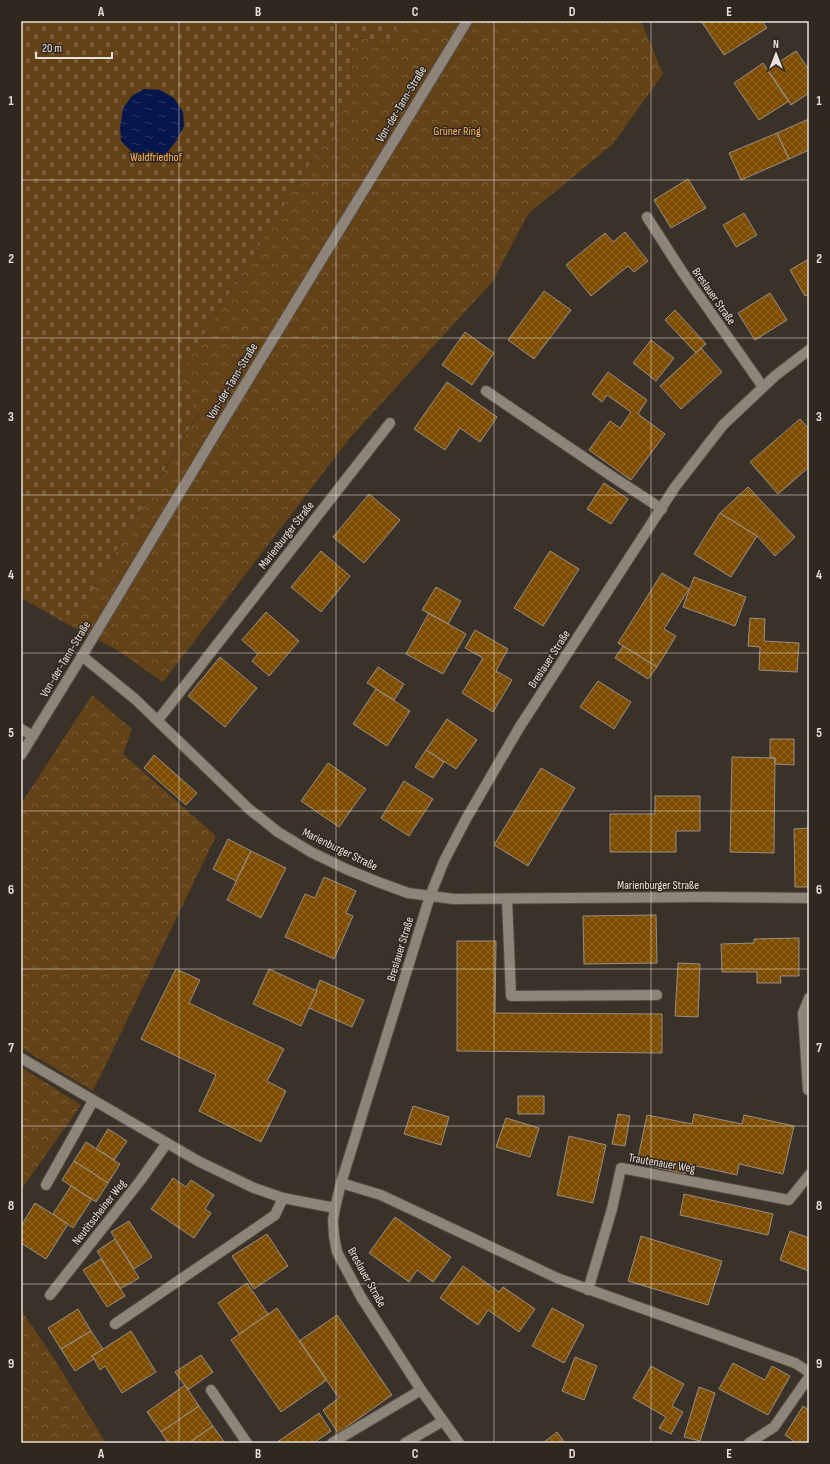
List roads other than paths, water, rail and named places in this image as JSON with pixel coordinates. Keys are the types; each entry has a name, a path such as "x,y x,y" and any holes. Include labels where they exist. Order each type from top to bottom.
{"street":[{"name":"Von-der-Tann-Straße","path":"21,755 467,21"},
{"name":"Breslauer Straße","path":"648,217 683,273 762,387"},
{"name":"Breslauer Straße","path":"459,1443 421,1390 353,1284 337,1252 334,1228 335,1208 341,1183 430,896 444,861 466,819 519,728 675,487 723,425 762,387 809,350"},
{"path":"486,391 662,509"},
{"name":"Marienburger Straße","path":"158,720 390,423"},
{"name":"Marienburger Straße","path":"82,656 135,698 249,809 278,832 311,852 408,893 454,899 700,897 809,898"},
{"path":"21,729 33,736"},
{"path":"507,899 511,996 656,995"},
{"path":"808,1090 803,1013 809,998"},
{"path":"21,1058 198,1162 254,1188 283,1198 335,1208"},
{"path":"46,1185 94,1101"},
{"name":"Neutitscheiner Weg","path":"50,1295 140,1181 167,1143"},
{"name":"Trautenauer Weg","path":"588,1290 612,1209 621,1168 789,1200 809,1175"},
{"path":"341,1183 381,1195 557,1278 795,1363 809,1372"},
{"path":"115,1324 275,1215 283,1198"},
{"path":"749,1443 774,1427 809,1377"},
{"path":"210,1390 247,1443"},
{"path":"332,1443 421,1390"},
{"path":"405,1443 443,1421"}],"water":[{"path":"144,89 160,90 174,98 183,112 184,126 177,140 165,155 149,160 138,158 121,141 120,128 123,108 132,96"}],"park label":[{"name":"Grüner Ring","path":"457,131"},
{"name":"Waldfriedhof","path":"156,157"}]}
